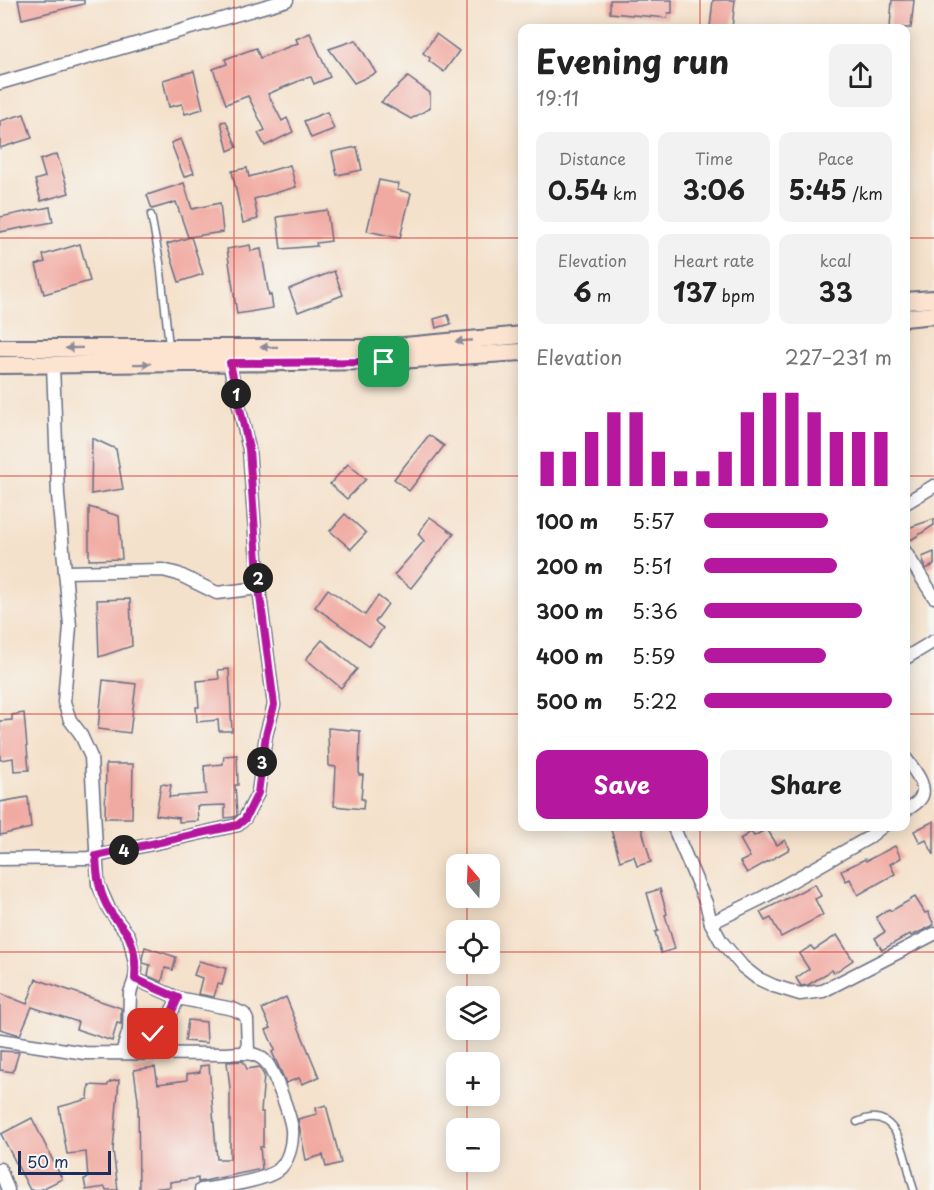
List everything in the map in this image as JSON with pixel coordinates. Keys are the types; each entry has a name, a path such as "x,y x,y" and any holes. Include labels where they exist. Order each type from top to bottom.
{"street":[{"path":"0,83 287,0"},
{"path":"910,301 934,299"},
{"path":"910,317 934,315"},
{"path":"0,348 169,347 383,355 518,336"},
{"path":"0,365 230,363 383,355 518,352"},
{"path":"0,859 88,858 238,825 245,819 258,793 266,735 274,705 259,588 249,449 230,363"},
{"path":"53,365 58,495 70,626 64,702 70,720 80,733 91,757 98,884 110,911 129,936 136,968 135,979 129,993 130,1020 124,1049"},
{"path":"910,500 934,486"},
{"path":"910,559 934,597"},
{"path":"65,572 163,570 178,574 217,593 259,588"},
{"path":"910,655 934,641"},
{"path":"910,765 922,784 923,790 921,799 910,807"},
{"path":"675,831 706,903 711,923 731,955 757,978 774,986 800,994 823,991 934,934"},
{"path":"711,923 762,898 877,831"},
{"path":"135,979 178,998 233,1009 244,1014 247,1020 248,1052"},
{"path":"124,1049 153,1034 168,1020 178,998"},
{"path":"0,1040 85,1053 124,1049 248,1052 264,1060 275,1078 291,1129 289,1155 278,1170 267,1176 201,1190"},
{"path":"0,1169 8,1190"}],"lane":[{"path":"151,215 160,262 169,347"},
{"path":"857,1122 876,1118 896,1132 907,1160 914,1190"}],"building":[{"path":"18,0 84,0 84,4 22,19"},
{"path":"610,0 672,0 672,13 668,13 667,18 610,13"},
{"path":"713,0 735,0 732,24 710,24"},
{"path":"892,0 914,0 911,28 910,24 890,24"},
{"path":"310,33 330,77 314,84 311,77 306,78 268,94 282,121 287,118 293,132 265,146 258,133 265,130 248,96 226,104 213,69 227,64 225,59 256,48 260,58 298,43 296,39"},
{"path":"436,34 459,51 444,72 429,61 430,58 423,53"},
{"path":"356,40 376,73 354,83 329,49"},
{"path":"194,71 203,109 185,114 182,104 169,107 163,80"},
{"path":"408,77 430,93 430,108 411,119 381,102"},
{"path":"327,112 334,129 311,138 304,121"},
{"path":"24,114 32,138 0,148 0,121"},
{"path":"226,121 237,147 228,151 221,122"},
{"path":"181,139 194,173 184,177 171,143"},
{"path":"357,147 362,170 337,175 332,152"},
{"path":"57,154 69,193 41,201 35,180 45,177 40,160"},
{"path":"290,165 296,187 254,199 258,219 243,223 232,171 247,168 249,177"},
{"path":"379,180 399,184 397,190 411,193 400,238 367,231"},
{"path":"184,183 192,209 220,203 223,232 188,237 176,202 152,209 147,195"},
{"path":"50,207 53,222 0,232 0,217"},
{"path":"327,210 331,241 316,243 317,246 281,249 277,217"},
{"path":"191,237 203,274 179,282 167,244"},
{"path":"80,244 90,281 44,294 36,265 45,262 43,255"},
{"path":"250,245 251,251 261,249 273,308 237,314 227,249"},
{"path":"334,271 343,295 298,312 289,289"},
{"path":"448,315 451,324 436,328 434,319"},
{"path":"429,435 444,446 409,491 394,479"},
{"path":"92,438 116,449 123,489 91,494"},
{"path":"348,464 366,479 347,499 330,484"},
{"path":"89,507 119,516 122,559 89,560"},
{"path":"345,514 366,533 351,549 330,531"},
{"path":"430,517 454,534 411,588 394,575 424,541 418,534"},
{"path":"934,519 934,525 911,540 910,527"},
{"path":"934,552 934,565 926,569 922,557"},
{"path":"328,589 365,615 378,596 388,604 375,622 383,628 370,646 315,607"},
{"path":"130,599 132,646 99,657 97,600"},
{"path":"322,640 357,669 341,688 306,659"},
{"path":"229,669 232,731 219,731 218,720 197,722 196,707 199,707 197,681 219,679 218,670"},
{"path":"103,680 136,684 130,733 98,729"},
{"path":"24,713 29,770 14,771 13,758 0,760 0,721 12,720 12,715"},
{"path":"328,728 360,731 359,775 363,775 361,799 364,799 363,809 334,806 336,767 329,766"},
{"path":"237,755 238,785 235,785 237,815 225,818 225,805 197,806 198,821 179,822 179,818 156,815 161,784 171,785 169,797 206,794 204,766 223,764 224,756"},
{"path":"106,764 133,764 132,818 105,818"},
{"path":"28,797 31,828 0,835 0,802"},
{"path":"934,821 934,855 926,840 920,843 914,831"},
{"path":"611,831 642,831 651,862 637,866 634,856 620,861"},
{"path":"768,831 777,845 785,840 790,849 747,873 740,862 750,857 740,839 751,832 754,836"},
{"path":"895,846 901,858 890,864 895,874 858,895 850,879 846,881 841,871"},
{"path":"815,884 821,896 815,899 823,915 781,937 771,918 765,921 760,912"},
{"path":"660,889 675,949 661,953 655,932 658,931 647,893"},
{"path":"915,897 925,913 928,912 934,925 911,936 910,934 882,950 875,938 885,932 876,917"},
{"path":"837,935 853,960 834,973 832,970 808,985 801,986 796,978 809,969 799,954 811,946 814,950"},
{"path":"145,947 176,957 173,970 165,968 162,982 148,976 150,965 143,963 142,958"},
{"path":"199,961 226,968 222,985 218,984 214,997 198,994 202,978 194,975"},
{"path":"36,979 121,1008 121,1024 117,1023 112,1041 76,1029 78,1022 32,1007 20,1035 0,1029 0,993 27,1004"},
{"path":"286,997 319,1077 302,1084 299,1078 286,1083 272,1052 275,1050 266,1030 271,1028 262,1009"},
{"path":"188,1020 206,1022 207,1043 185,1041"},
{"path":"0,1051 19,1052 13,1072 0,1070"},
{"path":"243,1061 247,1069 259,1067 264,1075 261,1112 263,1112 263,1147 260,1147 262,1169 198,1182 198,1178 170,1182 170,1187 139,1190 138,1100 134,1070 155,1067 158,1084 187,1080 187,1074 200,1072 200,1066 209,1065 217,1159 230,1159 230,1088 227,1062"},
{"path":"119,1080 113,1150 118,1190 106,1190 105,1187 86,1190 84,1179 88,1178 86,1152 67,1154 59,1107 88,1099 89,1085 107,1086 110,1082"},
{"path":"326,1105 341,1163 326,1167 323,1155 306,1160 298,1119 317,1114 316,1108"},
{"path":"32,1118 62,1179 40,1190 30,1190 1,1134"}],"route":[{"path":"153,1034 168,1020 178,998 135,979 136,968 129,936 104,900 98,884 96,856 238,825 245,819 258,793 266,735 274,705 259,588 249,449 230,363 384,362"}]}
